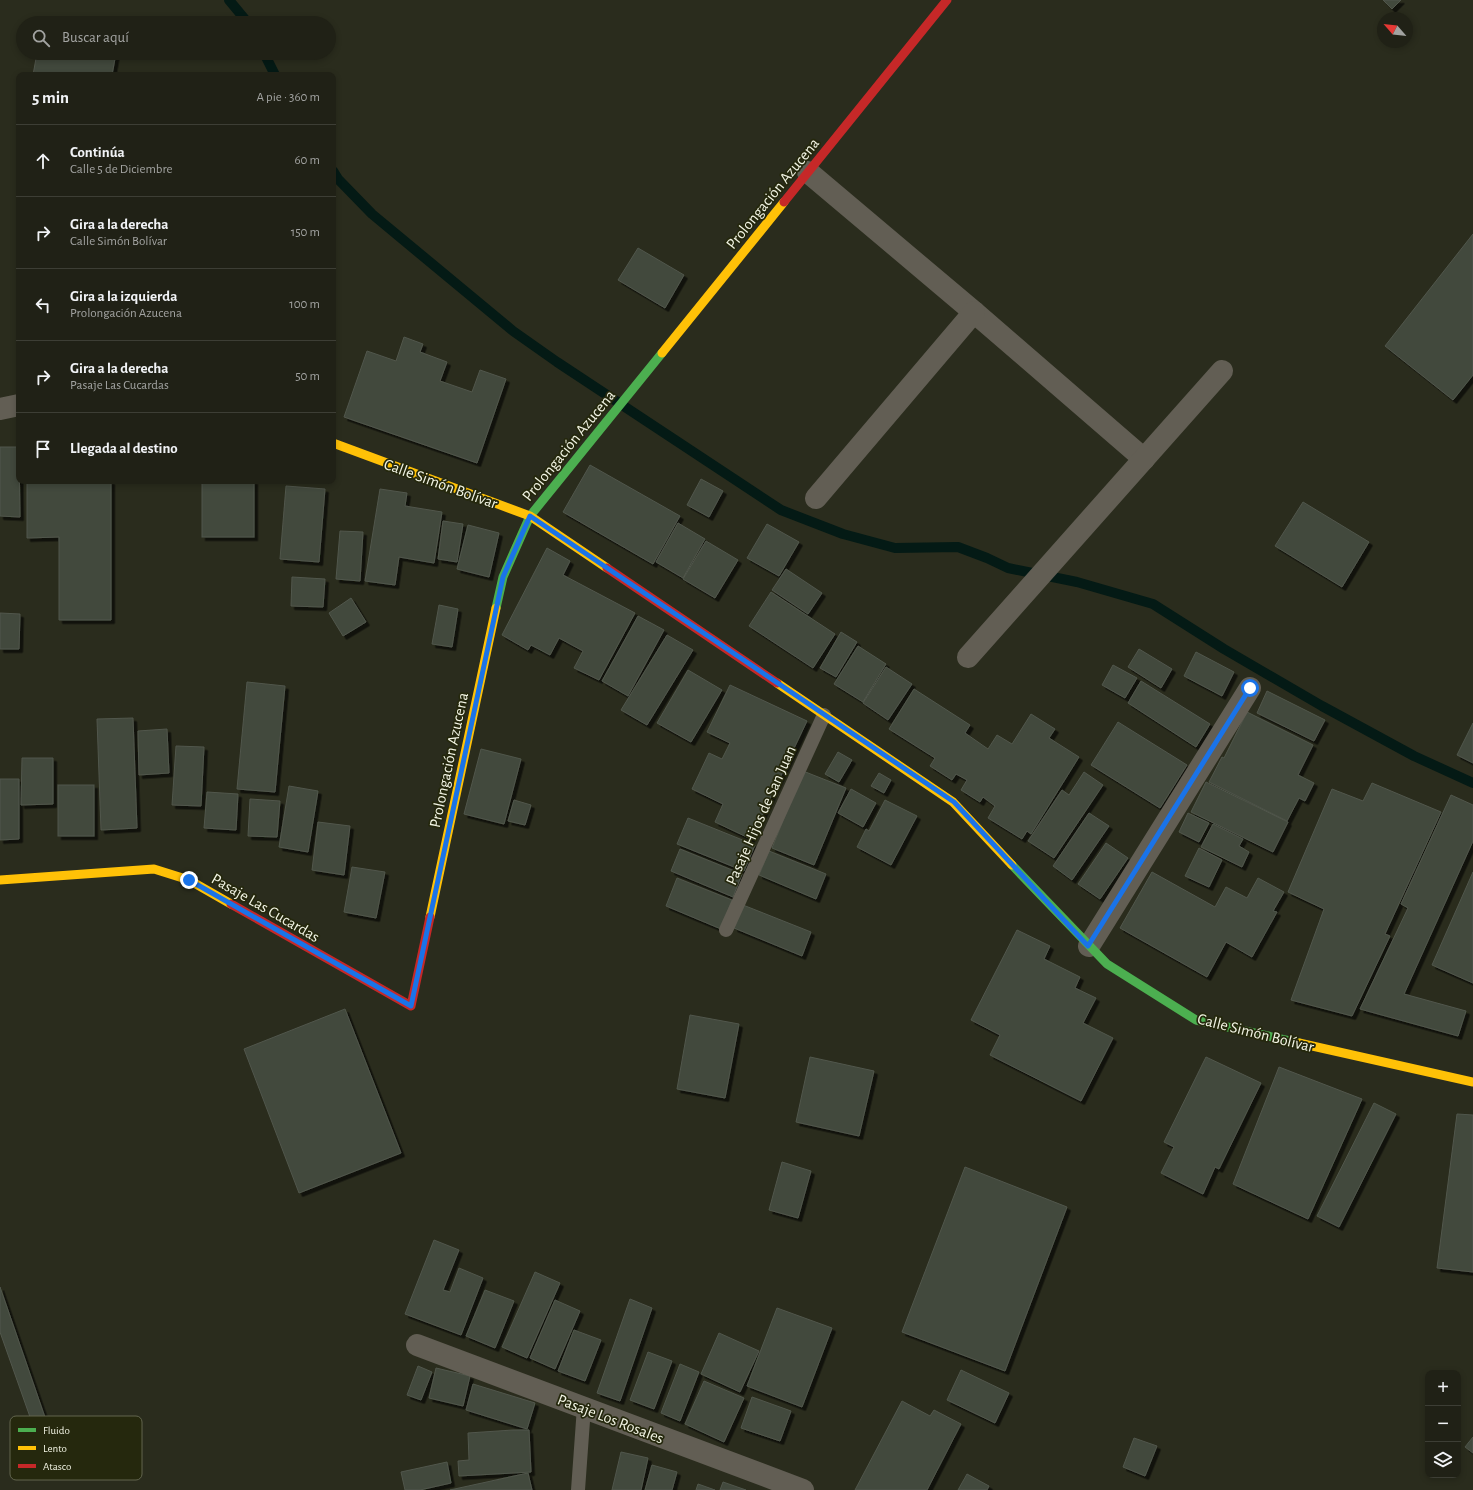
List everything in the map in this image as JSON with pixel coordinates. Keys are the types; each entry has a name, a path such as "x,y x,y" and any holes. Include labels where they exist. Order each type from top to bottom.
{"street":[{"name":"Prolongación Azucena","path":"411,1006 503,577 530,516 947,0"},
{"path":"808,172 974,312 1144,459"},
{"path":"816,498 974,312"},
{"path":"968,657 1222,371"},
{"path":"0,409 16,406"},
{"name":"Calle Simón Bolívar","path":"336,444 530,516 954,802 1106,964 1196,1020 1473,1082"},
{"path":"1088,946 1250,688"},
{"name":"Pasaje Las Cucardas","path":"0,880 154,869 189,880 411,1006"},
{"name":"Pasaje Los Rosales","path":"418,1345 804,1490"}],"lane":[{"name":"Pasaje Hijos de San Juan","path":"726,930 824,715"},
{"path":"578,1490 584,1408"}],"building":[{"path":"1383,0 1401,0 1392,9"},
{"path":"36,60 115,60 113,72 34,72"},
{"path":"1473,234 1473,375 1453,400 1385,346"},
{"path":"638,248 684,275 665,308 618,280"},
{"path":"404,337 423,344 420,352 447,362 440,381 472,392 480,370 506,379 477,463 344,417 367,351 396,361"},
{"path":"0,447 16,447 16,484 20,484 20,517 0,516"},
{"path":"590,465 680,516 653,564 563,512"},
{"path":"701,479 723,491 709,517 687,505"},
{"path":"27,484 111,484 111,620 59,620 59,537 27,538"},
{"path":"202,484 254,484 254,537 202,537"},
{"path":"286,486 325,489 319,562 280,559"},
{"path":"380,489 407,493 405,506 442,512 434,563 399,557 395,585 365,581"},
{"path":"1303,502 1369,542 1342,587 1275,546"},
{"path":"443,521 463,524 457,562 438,559"},
{"path":"678,523 705,539 683,578 656,562"},
{"path":"767,524 799,542 779,576 747,558"},
{"path":"468,525 499,533 489,577 457,569"},
{"path":"340,531 363,532 360,581 336,579"},
{"path":"706,541 738,560 715,598 683,579"},
{"path":"547,548 570,561 563,575 635,613 599,680 574,668 583,651 559,638 550,655 531,645 528,650 502,635"},
{"path":"786,569 822,593 808,614 772,590"},
{"path":"292,577 325,579 323,607 291,606"},
{"path":"771,592 835,634 813,668 749,626"},
{"path":"351,598 366,622 343,636 329,613"},
{"path":"439,605 458,609 452,647 432,644"},
{"path":"0,613 20,614 19,649 0,649"},
{"path":"638,616 664,630 628,696 602,681"},
{"path":"841,632 857,642 836,677 820,668"},
{"path":"667,635 693,650 647,725 621,710"},
{"path":"858,646 886,664 863,702 834,684"},
{"path":"1139,649 1172,669 1161,688 1128,667"},
{"path":"1196,652 1234,672 1222,696 1184,676"},
{"path":"1113,665 1137,678 1125,698 1102,685"},
{"path":"886,667 912,684 888,720 863,703"},
{"path":"688,670 722,690 691,742 657,723"},
{"path":"1141,681 1210,724 1196,747 1128,703"},
{"path":"247,682 285,686 275,792 237,789"},
{"path":"730,685 807,721 751,839 715,822 723,804 692,789 709,753 722,759 730,743 707,732"},
{"path":"914,689 970,725 965,733 988,749 997,735 1012,744 1031,714 1055,729 1049,738 1079,757 1031,834 1027,831 1022,839 988,818 995,806 983,797 980,802 961,790 967,780 956,774 952,780 930,766 935,758 889,729"},
{"path":"1267,691 1325,720 1314,741 1257,713"},
{"path":"1247,712 1313,745 1298,775 1314,783 1305,801 1299,798 1287,821 1209,782 1222,757 1224,758"},
{"path":"133,718 137,828 101,830 97,719"},
{"path":"1118,722 1187,765 1160,808 1091,765"},
{"path":"1473,723 1473,763 1457,755"},
{"path":"167,729 169,773 139,775 138,731"},
{"path":"176,746 204,747 201,806 172,805"},
{"path":"481,749 521,759 504,824 464,814"},
{"path":"838,752 852,760 839,782 825,774"},
{"path":"22,758 53,758 53,804 21,805"},
{"path":"803,771 846,788 814,865 772,848"},
{"path":"1084,772 1103,785 1054,858 1028,841 1062,790 1069,795"},
{"path":"879,773 891,780 884,793 871,786"},
{"path":"0,779 19,779 19,839 0,840"},
{"path":"1206,782 1288,822 1273,852 1191,812"},
{"path":"1372,783 1441,812 1385,934 1390,936 1352,1016 1291,1000 1324,909 1288,892 1332,789 1363,801"},
{"path":"58,785 94,785 94,836 58,836"},
{"path":"289,786 318,791 308,852 279,847"},
{"path":"851,789 876,803 863,827 838,813"},
{"path":"207,792 238,794 236,830 204,828"},
{"path":"1451,795 1473,805 1473,841 1404,994 1466,1011 1458,1036 1360,1009 1408,908 1401,904"},
{"path":"250,799 280,801 277,837 248,836"},
{"path":"514,800 531,805 525,825 508,821"},
{"path":"885,800 917,816 891,865 857,847 866,829 869,831"},
{"path":"1089,813 1109,826 1072,880 1053,866"},
{"path":"1188,813 1209,823 1199,842 1179,832"},
{"path":"688,818 755,845 744,871 677,844"},
{"path":"318,822 350,826 344,875 312,870"},
{"path":"1213,824 1243,839 1239,846 1249,852 1242,867 1201,847"},
{"path":"1106,843 1128,858 1100,899 1078,884"},
{"path":"1199,848 1222,860 1209,887 1185,876"},
{"path":"680,849 742,874 733,897 671,871"},
{"path":"769,851 826,874 816,899 759,875"},
{"path":"352,867 385,872 376,918 344,912"},
{"path":"1152,872 1215,907 1226,887 1247,898 1258,878 1284,892 1273,911 1277,912 1252,957 1226,942 1207,977 1120,928"},
{"path":"1473,872 1473,983 1432,965"},
{"path":"677,878 732,900 721,929 666,906"},
{"path":"743,905 811,932 802,956 734,928"},
{"path":"1017,930 1050,946 1044,959 1080,977 1075,988 1096,998 1083,1023 1113,1038 1081,1101 990,1055 1000,1035 971,1020"},
{"path":"345,1009 401,1153 299,1193 244,1049"},
{"path":"690,1015 739,1024 725,1098 677,1089"},
{"path":"810,1057 874,1071 859,1136 796,1122"},
{"path":"1206,1057 1261,1083 1219,1169 1215,1167 1203,1194 1161,1173 1174,1147 1164,1142"},
{"path":"1279,1067 1362,1099 1308,1219 1233,1184"},
{"path":"1374,1103 1396,1114 1339,1227 1317,1216"},
{"path":"1457,1114 1473,1115 1473,1272 1437,1268"},
{"path":"782,1162 811,1171 798,1218 769,1210"},
{"path":"965,1167 1067,1207 1005,1371 902,1332"},
{"path":"434,1240 459,1250 443,1290 450,1292 459,1268 483,1278 461,1335 405,1314"},
{"path":"535,1272 560,1283 527,1358 502,1347"},
{"path":"0,1287 45,1416 30,1416 0,1332"},
{"path":"485,1290 514,1301 495,1348 466,1336"},
{"path":"630,1299 652,1308 620,1401 597,1393"},
{"path":"555,1300 580,1311 555,1369 530,1358"},
{"path":"777,1308 832,1328 802,1407 747,1386"},
{"path":"574,1330 601,1340 585,1381 558,1371"},
{"path":"719,1333 759,1351 740,1392 701,1374"},
{"path":"648,1352 672,1361 654,1409 630,1400"},
{"path":"680,1364 699,1372 680,1421 661,1413"},
{"path":"418,1366 432,1372 421,1400 407,1395"},
{"path":"436,1368 470,1376 463,1406 429,1398"},
{"path":"961,1370 1009,1393 995,1423 947,1400"},
{"path":"704,1381 744,1398 724,1442 685,1424"},
{"path":"473,1384 535,1403 527,1429 466,1410"},
{"path":"752,1397 791,1411 780,1441 741,1428"},
{"path":"902,1401 930,1416 934,1410 961,1424 927,1490 855,1490"},
{"path":"529,1430 531,1472 459,1476 458,1461 469,1460 468,1433"},
{"path":"1473,1437 1473,1453 1465,1447"},
{"path":"1134,1438 1157,1446 1145,1476 1123,1467"},
{"path":"621,1452 648,1458 641,1490 612,1490"},
{"path":"447,1462 451,1483 420,1490 405,1490 401,1472"},
{"path":"652,1465 677,1472 672,1490 645,1490"},
{"path":"528,1473 532,1490 450,1490"},
{"path":"967,1474 989,1486 987,1490 958,1490"},
{"path":"723,1482 746,1490 720,1490"},
{"path":"698,1484 715,1490 696,1490"}],"waterway":[{"path":"229,0 242,16"},
{"path":"268,60 274,72"},
{"path":"336,176 372,214 513,331 557,362 781,510 843,534 895,548 958,547 1008,568 1077,582 1153,604 1224,649 1322,706 1414,756 1473,783"}],"traffic: fast":[{"path":"496,608 503,577 530,516 662,353"},
{"path":"1012,865 1107,964 1196,1020 1299,1043"}],"traffic: slow":[{"path":"662,353 784,202"},
{"path":"336,444 530,516 607,568"},
{"path":"430,917 496,608"},
{"path":"777,683 953,802 1012,865"},
{"path":"0,880 154,869 189,880 231,904"},
{"path":"1299,1043 1473,1082"}],"traffic: jam":[{"path":"784,202 947,0"},
{"path":"607,568 777,683"},
{"path":"231,904 411,1006 430,917"}],"route":[{"path":"189,880 411,1006 503,577 530,516 954,802 1088,946 1250,688"}]}
